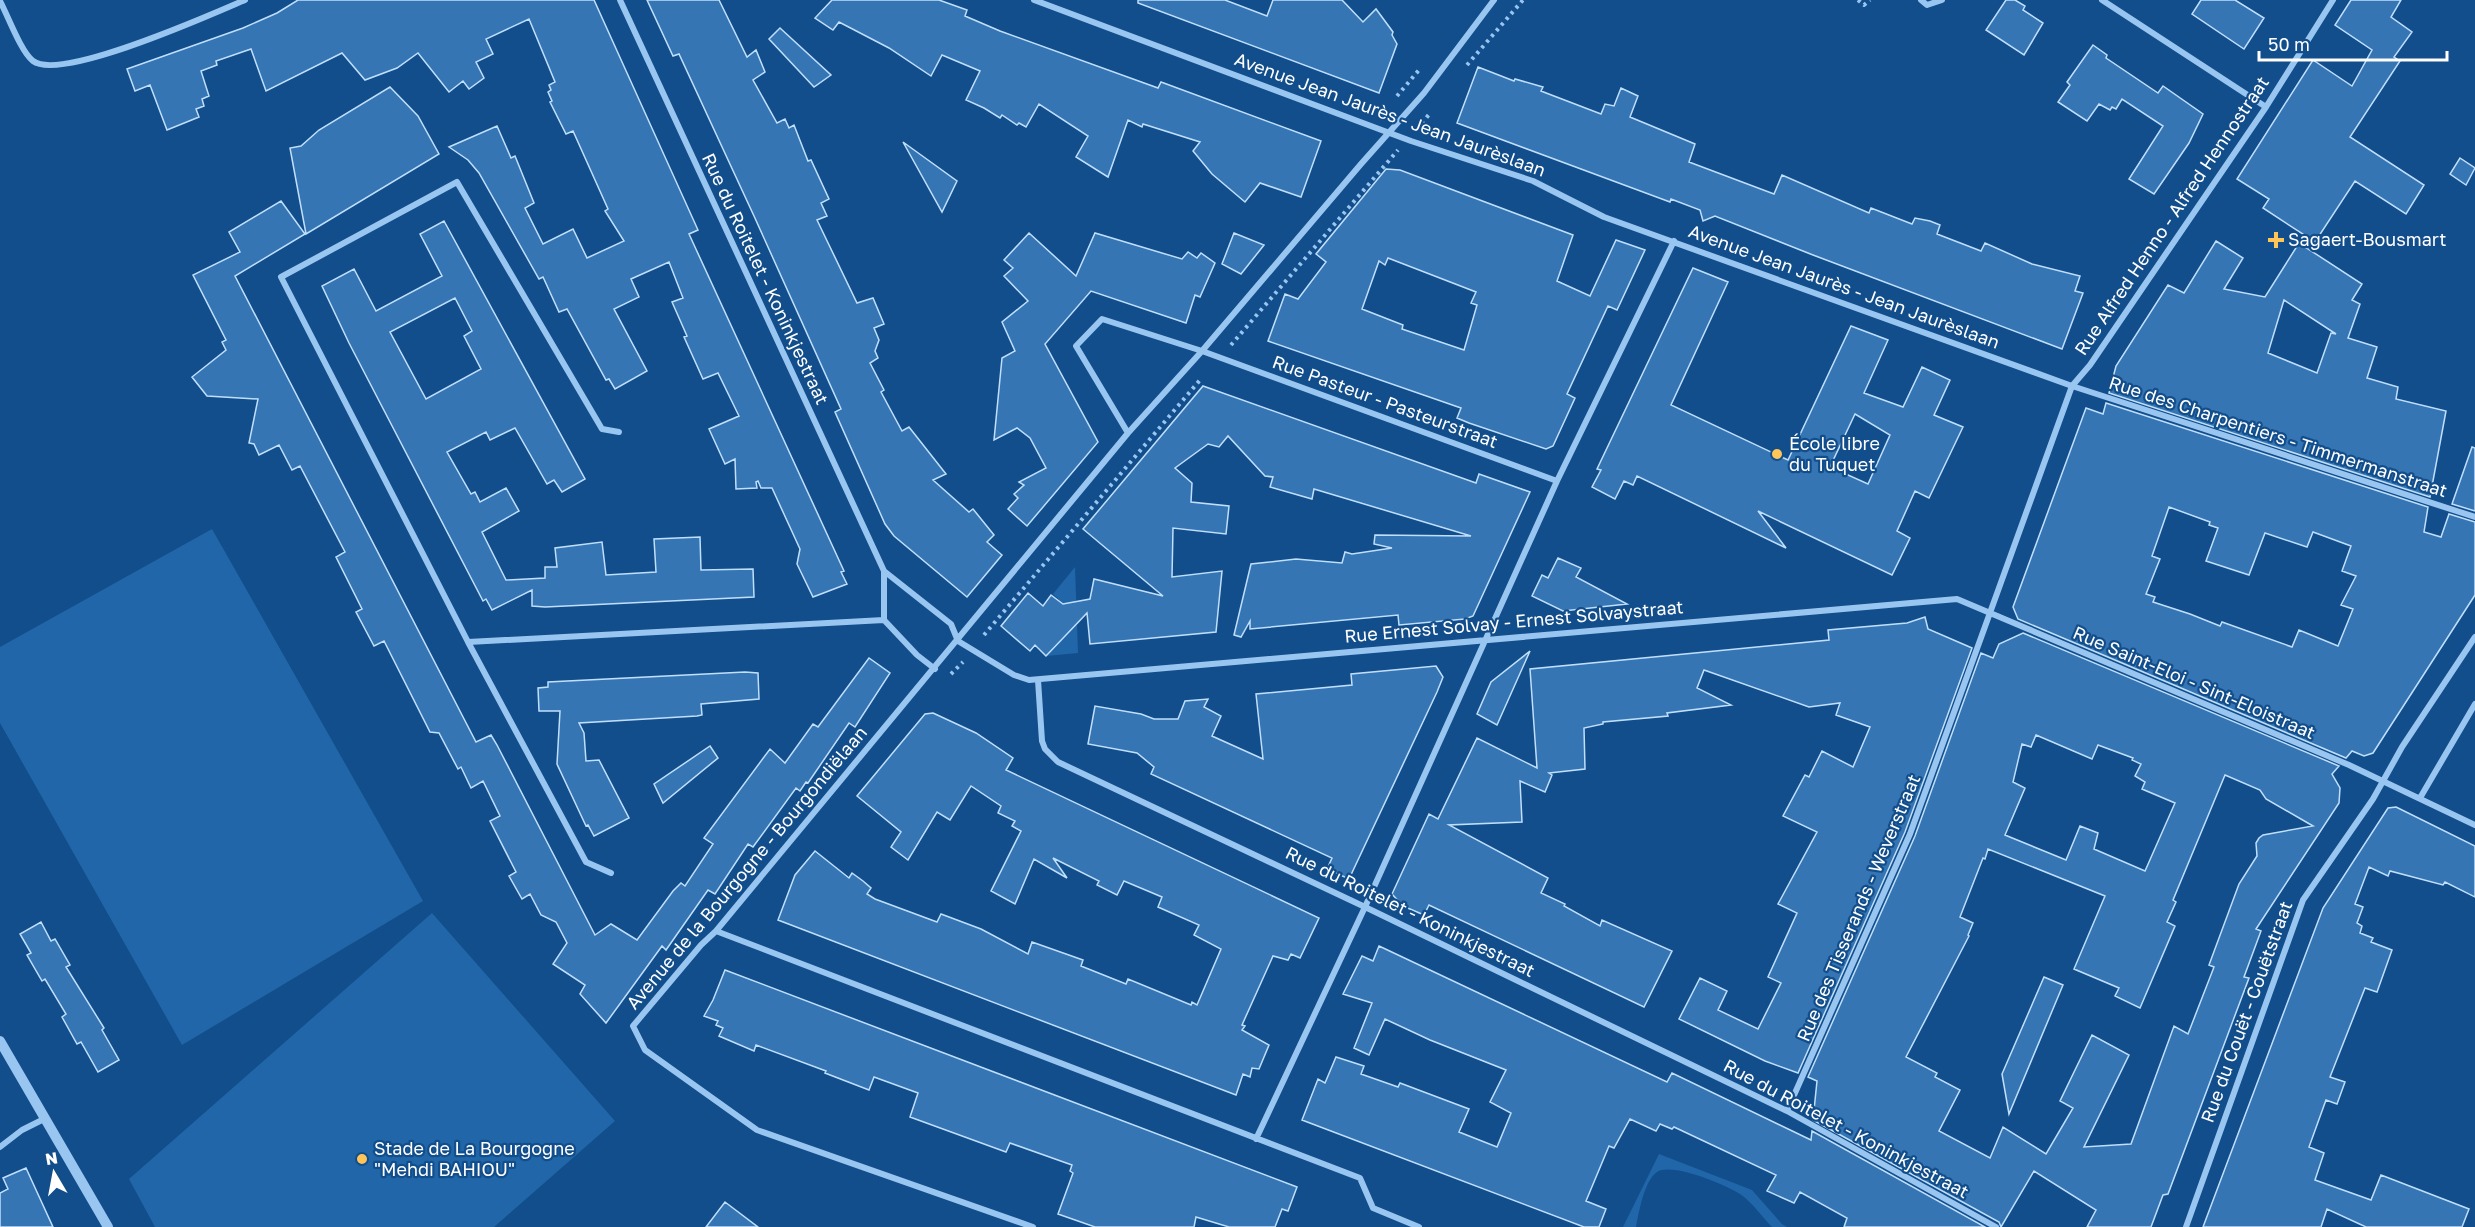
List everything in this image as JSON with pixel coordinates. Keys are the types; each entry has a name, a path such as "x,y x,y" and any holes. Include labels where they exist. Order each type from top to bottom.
{"street":[{"path":"0,2 33,61 45,66 64,66 163,35 245,0"},
{"name":"Rue du Roitelet - Koninkjestraat","path":"620,0 884,571 884,620"},
{"name":"Avenue Jean Jaurès - Jean Jaurèslaan","path":"1034,0 1388,132 1533,180 1604,216 2072,386"},
{"name":"Avenue de la Bourgogne - Bourgondiëlaan","path":"1033,1227 757,1130 645,1050 633,1026 701,945 716,932 1128,433 1202,351 1388,132 1424,93 1494,0"},
{"path":"1921,0 1927,5 1942,0"},
{"path":"2102,0 2266,107"},
{"name":"Rue Alfred Henno - Alfred Hennostraat","path":"1991,613 2072,386 2096,356 2266,107 2333,0"},
{"path":"611,873 586,862 468,642 281,277 458,182 602,429 619,432"},
{"path":"1256,1139 1365,907 1557,481 1674,242"},
{"path":"1128,433 1076,346 1102,320 1202,351"},
{"name":"Rue Pasteur - Pasteurstraat","path":"1202,351 1557,481"},
{"name":"Rue des Charpentiers - Timmermanstraat","path":"2072,386 2475,517"},
{"name":"Rue du Roitelet - Koninkjestraat","path":"884,571 951,624 958,640 1014,675 1029,680 1038,680 1042,741 1045,749 1058,762 1787,1111 1996,1227"},
{"name":"Rue Ernest Solvay - Ernest Solvaystraat","path":"1038,680 1958,599 1991,613"},
{"name":"Rue Saint-Eloi - Sint-Eloistraat","path":"1991,613 2384,780 2475,825"},
{"name":"Rue des Tisserands - Weverstraat","path":"1787,1111 1910,834 1991,613"},
{"path":"468,642 884,620 917,655 935,669"},
{"name":"Rue du Couët - Couëtstraat","path":"2186,1227 2303,900 2373,799 2402,747 2475,637"},
{"path":"2420,798 2475,704"},
{"path":"716,932 1360,1178 1373,1208 1419,1227"},
{"path":"0,1041 108,1227"},
{"path":"0,1147 22,1130 44,1119"}],"path":[{"path":"1463,71 1523,0"},
{"path":"1858,0 1864,5 1870,0"},
{"path":"1428,116 1435,107"},
{"path":"1260,314 1382,169"},
{"path":"993,625 1204,375"}],"shaded area":[{"path":"212,529 423,901 182,1045 0,723 0,647"},
{"path":"1075,567 1078,653 1046,656 1068,608 1053,594"},
{"path":"432,913 615,1121 494,1227 155,1227 129,1179"},
{"path":"1659,1154 1752,1190 1787,1227 1772,1227 1744,1197 1723,1185 1686,1172 1664,1170 1652,1176 1649,1182 1636,1227 1623,1227"}],"building":[{"path":"298,0 594,0 698,230 689,234 844,571 841,572 847,584 813,597 797,564 800,549 772,488 761,488 758,481 756,482 757,488 736,489 735,459 725,464 709,429 739,416 718,373 703,379 684,337 687,336 672,302 683,298 669,262 631,279 639,297 614,309 647,371 615,389 609,379 606,380 567,309 559,312 543,277 539,279 479,173 468,160 449,147 497,126 511,158 515,156 534,203 525,208 543,244 573,229 587,258 624,241 605,211 608,209 573,131 566,134 550,102 552,101 548,92 551,90 549,85 555,82 529,19 486,39 493,54 476,62 484,78 469,89 463,81 449,92 418,53 397,68 365,80 342,53 266,91 251,49 216,61 217,65 201,71 209,96 202,99 204,106 196,109 199,117 167,130 150,85 135,91 127,69 243,28 277,13"},
{"path":"647,0 719,0 747,57 756,50 765,72 753,80 777,123 785,119 789,128 794,125 808,161 811,160 829,199 821,203 827,216 817,220 857,303 873,298 884,324 874,328 879,340 875,351 878,358 870,363 884,390 881,392 902,431 909,427 946,474 933,480 969,512 973,509 994,535 987,542 1002,555 967,597 894,536 885,524 835,412 841,409 754,216 679,54 673,56"},
{"path":"832,0 939,0 967,10 965,16 1000,31 1158,88 1161,82 1321,141 1301,197 1260,183 1245,202 1212,174 1193,151 1200,142 1143,124 1142,127 1128,120 1108,177 1076,157 1088,136 1039,104 1026,127 1019,123 1017,125 1002,115 1000,118 966,100 980,71 942,55 931,76 889,48 839,22 833,30 815,18"},
{"path":"1138,0 1225,0 1267,16 1273,0 1342,0 1363,22 1376,9 1393,32 1392,35 1397,44 1379,93 1138,3"},
{"path":"2006,0 2015,0 2025,6 2023,10 2043,23 2024,55 1986,30"},
{"path":"2201,0 2235,0 2264,18 2244,49 2192,14"},
{"path":"2351,0 2401,0 2391,17 2412,32 2394,57 2400,61 2350,137 2424,185 2406,214 2355,181 2315,242 2263,208 2269,199 2237,179 2313,60 2352,86 2372,50 2335,25"},
{"path":"780,28 831,75 814,87 769,39"},
{"path":"2093,45 2107,55 2106,58 2158,93 2163,86 2203,114 2189,143 2154,194 2129,179 2163,126 2122,99 2116,109 2112,107 2110,110 2099,104 2087,121 2058,102 2070,85 2067,82"},
{"path":"1478,67 1514,81 1515,79 1543,87 1541,91 1601,114 1605,104 1614,106 1621,88 1638,96 1630,117 1695,144 1689,162 1774,194 1782,175 1869,213 1871,208 1912,224 1915,218 1930,221 1940,225 1937,234 1981,251 1985,243 2032,264 2080,276 2075,291 2083,293 2062,349 1715,216 1703,221 1700,210 1671,199 1670,202 1457,123"},
{"path":"390,87 418,116 439,154 306,234 290,148 301,146 319,130"},
{"path":"903,142 957,181 942,212"},
{"path":"2460,158 2475,168 2466,185 2450,174"},
{"path":"1386,169 1400,170 1573,235 1557,281 1590,296 1616,240 1645,250 1617,310 1608,306 1567,394 1575,398 1553,446 1546,449 1457,418 1461,408 1268,341 1285,294 1298,299 1326,262 1316,254","holes":["1388,258 1476,292 1471,303 1477,305 1464,350 1402,329 1403,325 1362,309 1379,261 1385,265"]},
{"path":"281,201 305,234 235,276 476,742 491,735 595,935 611,924 637,940 673,891 681,883 685,886 713,844 704,838 770,749 785,763 813,724 818,727 869,658 890,673 855,727 849,723 808,783 806,782 800,791 796,788 753,847 748,844 715,894 708,890 666,950 662,946 606,1023 580,994 585,985 553,964 567,943 556,922 541,915 530,894 522,899 509,876 516,872 490,821 500,816 483,781 471,788 461,767 458,769 439,733 430,732 384,641 374,646 356,612 362,609 336,557 345,552 300,466 292,470 279,445 259,455 254,444 249,443 258,399 207,396 192,377 226,350 222,342 226,340 193,275 240,252 229,232"},
{"path":"444,221 585,479 562,492 554,480 547,484 515,428 490,440 486,432 447,452 471,494 475,492 480,502 506,488 519,511 482,532 506,580 545,578 545,567 557,567 555,548 602,542 606,575 656,572 654,539 700,537 701,570 753,569 754,597 545,607 532,606 532,590 492,610 486,599 483,601 349,343 322,286 354,269 376,311 442,276 420,234","holes":["455,298 472,331 464,336 481,369 426,399 390,332"]},
{"path":"1029,233 1076,276 1095,233 1182,259 1188,252 1197,258 1201,253 1215,263 1200,297 1195,295 1186,323 1091,291 1045,344 1098,442 1027,526 1008,509 1018,498 1014,494 1024,485 1019,482 1046,468 1030,438 1017,428 994,440 1002,358 1015,351 1002,322 1028,301 1004,276 1013,268 1004,260"},
{"path":"1234,233 1264,245 1241,274 1222,264"},
{"path":"2216,241 2243,258 2224,289 2265,297 2299,243 2362,284 2352,300 2360,304 2348,338 2377,347 2367,378 2398,387 2396,399 2446,411 2430,497 2109,393 2116,366 2168,285 2184,293","holes":["2284,300 2336,334 2331,333 2317,373 2268,353"]},
{"path":"1693,268 1728,282 1671,405 1788,460 1851,326 1888,340 1864,393 1903,407 1922,367 1950,380 1934,415 1963,427 1929,498 1915,491 1897,531 1910,538 1892,575 1758,511 1786,548 1637,476 1633,485 1624,481 1615,499 1592,487 1601,470 1597,469","holes":["1855,414 1890,435 1868,484 1830,467"]},
{"path":"1203,386 1476,483 1479,474 1530,492 1473,616 1465,619 1399,625 1398,615 1250,629 1250,621 1241,637 1234,635 1251,564 1296,559 1342,563 1345,552 1352,554 1392,548 1374,544 1375,535 1471,536 1314,489 1312,499 1270,487 1273,477 1265,476 1228,436 1219,447 1208,444 1175,468 1192,483 1191,502 1229,506 1226,534 1173,528 1172,577 1222,571 1216,632 1090,644 1087,613 1046,656 1035,645 1030,651 1001,626 1028,593 1043,606 1051,595 1063,604 1090,599 1094,579 1163,596 1083,529"},
{"path":"2106,403 2428,507 2424,532 2441,537 2449,514 2475,522 2475,595 2373,753 2364,756 2352,751 2346,758 2018,619 2013,607 2086,408 2103,414","holes":["2169,507 2210,522 2209,525 2218,528 2206,561 2249,575 2265,533 2307,547 2313,532 2351,546 2342,571 2356,576 2341,605 2353,609 2338,646 2299,630 2292,647 2222,622 2220,626 2153,602 2155,597 2146,594 2160,559 2152,556"]},
{"path":"2472,447 2475,448 2475,511 2452,504"},
{"path":"1558,558 1581,568 1576,577 1627,604 1563,611 1532,596 1542,575 1548,578"},
{"path":"1925,617 1928,629 1972,648 1905,832 1798,1073 1765,1061 1679,1019 1700,978 1727,991 1718,1010 1758,1029 1781,983 1768,977 1797,913 1778,904 1817,832 1783,816 1805,775 1809,777 1822,751 1853,767 1870,727 1836,715 1840,703 1809,707 1704,670 1697,688 1731,705 1667,713 1668,716 1603,722 1603,724 1584,728 1585,769 1549,773 1552,775 1545,792 1520,781 1522,822 1449,825 1548,878 1541,893 1565,904 1564,906 1600,926 1602,920 1672,951 1644,1007 1429,905 1424,915 1403,906 1392,894 1429,814 1438,819 1477,738 1537,768 1530,669 1829,640 1828,630 1907,623"},
{"path":"2023,633 2339,766 2332,774 2340,788 2339,803 2256,929 2261,931 2244,977 2249,978 2168,1194 2163,1195 2151,1227 2087,1227 2096,1210 2034,1171 2001,1227 1999,1222 1813,1120 1817,1081 1808,1077 1915,836 1981,653 1993,658 1999,644","holes":["2036,735 2092,759 2098,745 2133,758 2132,760 2141,764 2135,776 2145,782 2142,789 2175,803 2145,871 2094,849 2098,833 2080,826 2066,860 2005,835 2025,788 2013,782 2022,744 2031,747","2225,775 2260,790 2266,799 2313,826 2263,835 2256,843 2257,856 2239,884 2209,965 2214,967 2188,1034 2174,1026 2131,1144 2084,1147 2129,1055 2092,1035 2060,1101 2073,1108 2046,1154 2003,1127 1990,1158 1939,1131 1960,1090 1935,1077 1937,1073 1906,1057 1969,936 1973,923 1960,917 1988,849 2105,896 2074,969 2119,988 2115,996 2140,1008 2175,926 2167,922 2176,902 2173,900"]},
{"path":"1530,651 1497,725 1477,714 1491,682"},
{"path":"1436,666 1443,677 1437,692 1349,879 1327,869 1332,858 1151,774 1154,767 1137,753 1088,744 1095,706 1141,714 1154,719 1178,719 1185,701 1208,699 1204,707 1221,716 1212,736 1263,759 1256,694 1352,685 1351,674"},
{"path":"758,673 759,699 701,704 702,715 697,716 579,723 584,733 586,761 599,760 629,818 594,836 588,825 586,826 557,764 560,711 539,711 538,688 548,687 548,682"},
{"path":"933,713 976,733 1013,758 1006,770 1319,918 1300,958 1291,954 1288,960 1273,956 1242,1025 1245,1026 1242,1030 1269,1045 1259,1069 1252,1068 1250,1077 1243,1074 1236,1095 778,920 795,875 815,851 849,878 852,873 863,881 871,888 867,894 875,899 937,922 941,914 981,929 1028,954 1032,942 1083,960 1081,966 1126,984 1128,979 1191,1005 1192,1002 1197,1005 1221,949 1194,935 1199,925 1158,907 1162,897 1124,881 1117,895 1097,885 1099,881 1053,858 1067,878 1034,859 1015,904 991,891 1021,831 1012,826 1015,821 998,813 1001,806 971,786 950,820 937,812 908,860 891,847 901,832 857,796 925,714"},
{"path":"710,746 718,758 663,803 654,784"},
{"path":"2396,807 2475,846 2475,897 2445,882 2443,885 2390,871 2388,876 2369,867 2355,904 2363,907 2357,923 2362,926 2360,933 2373,938 2371,942 2392,950 2377,992 2365,988 2330,1077 2345,1082 2337,1104 2326,1100 2309,1147 2324,1153 2315,1180 2371,1200 2381,1175 2469,1209 2462,1227 2366,1227 2327,1209 2321,1227 2203,1227 2323,908 2388,808"},
{"path":"41,922 51,941 55,939 70,965 66,967 104,1028 102,1030 119,1060 98,1072 81,1042 77,1044 62,1017 66,1014 45,979 42,981 27,955 31,953 20,934"},
{"path":"1379,946 1667,1082 1672,1073 1811,1140 1812,1131 1985,1227 1844,1227 1847,1218 1800,1192 1794,1203 1767,1191 1776,1175 1674,1127 1672,1129 1660,1124 1656,1131 1630,1119 1614,1148 1609,1146 1586,1201 1606,1209 1599,1227 1584,1227 1302,1120 1318,1079 1325,1083 1336,1057 1364,1066 1361,1074 1398,1087 1400,1083 1469,1109 1459,1132 1497,1147 1511,1113 1490,1102 1506,1070 1430,1040 1385,1019 1369,1055 1354,1048 1372,1003 1343,994 1362,956 1373,961"},
{"path":"725,970 1297,1187 1288,1211 1282,1209 1275,1227 1229,1227 1196,1217 1194,1227 1095,1227 1058,1214 1073,1173 1070,1171 1072,1165 1010,1143 1006,1152 910,1117 918,1093 874,1077 869,1090 756,1045 754,1051 719,1036 723,1028 716,1025 718,1021 704,1016"},
{"path":"2044,977 2063,985 2009,1114 2002,1074"},
{"path":"26,1168 53,1227 0,1227 0,1193 8,1189 3,1178"},
{"path":"725,1202 758,1227 706,1227"}],"place":[{"name":"Sagaert-Bousmart","path":"2276,240"},
{"name":"École libre du Tuquet","path":"1777,454"},
{"name":"Stade de La Bourgogne \"Mehdi BAHIOU\"","path":"362,1159"}]}
